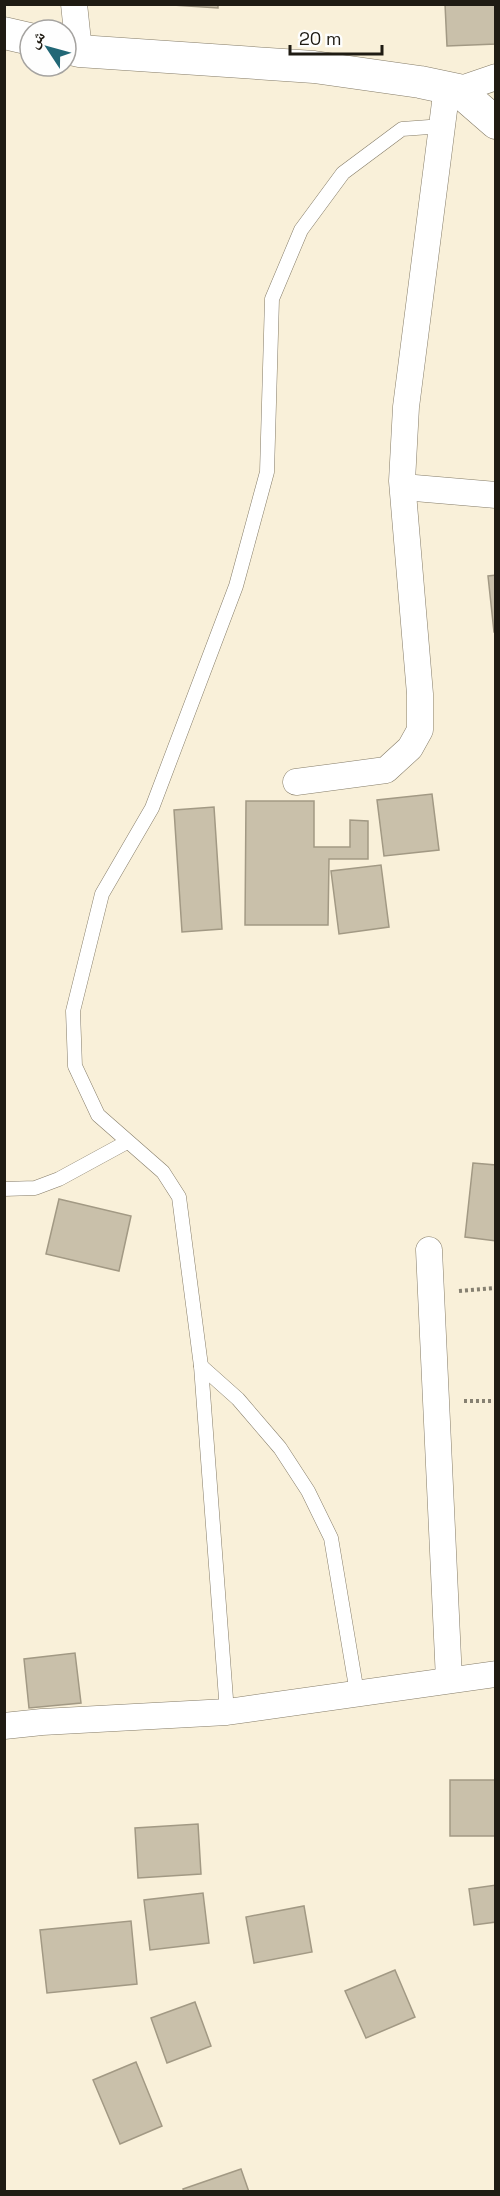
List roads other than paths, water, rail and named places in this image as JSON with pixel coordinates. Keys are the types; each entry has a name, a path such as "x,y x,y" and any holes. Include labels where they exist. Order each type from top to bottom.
{"street":[{"path":"78,50 314,67 453,89 495,77"},
{"path":"453,89 495,123"},
{"path":"296,782 386,770 410,748 420,730 420,694 403,487 406,407 443,126 453,89"},
{"path":"403,487 495,495"},
{"path":"429,1251 449,1680"},
{"path":"4,1726 227,1712 495,1674"}],"lane":[{"path":"227,1712 201,1366 179,1197 163,1172 98,1114 75,1066 73,1011 102,894 152,808 236,586 267,472 272,299 301,230 343,173 402,129 443,126"},
{"path":"4,1189 35,1188 59,1179 127,1142"},
{"path":"201,1366 238,1399 280,1448 308,1491 331,1538 357,1693"}]}
